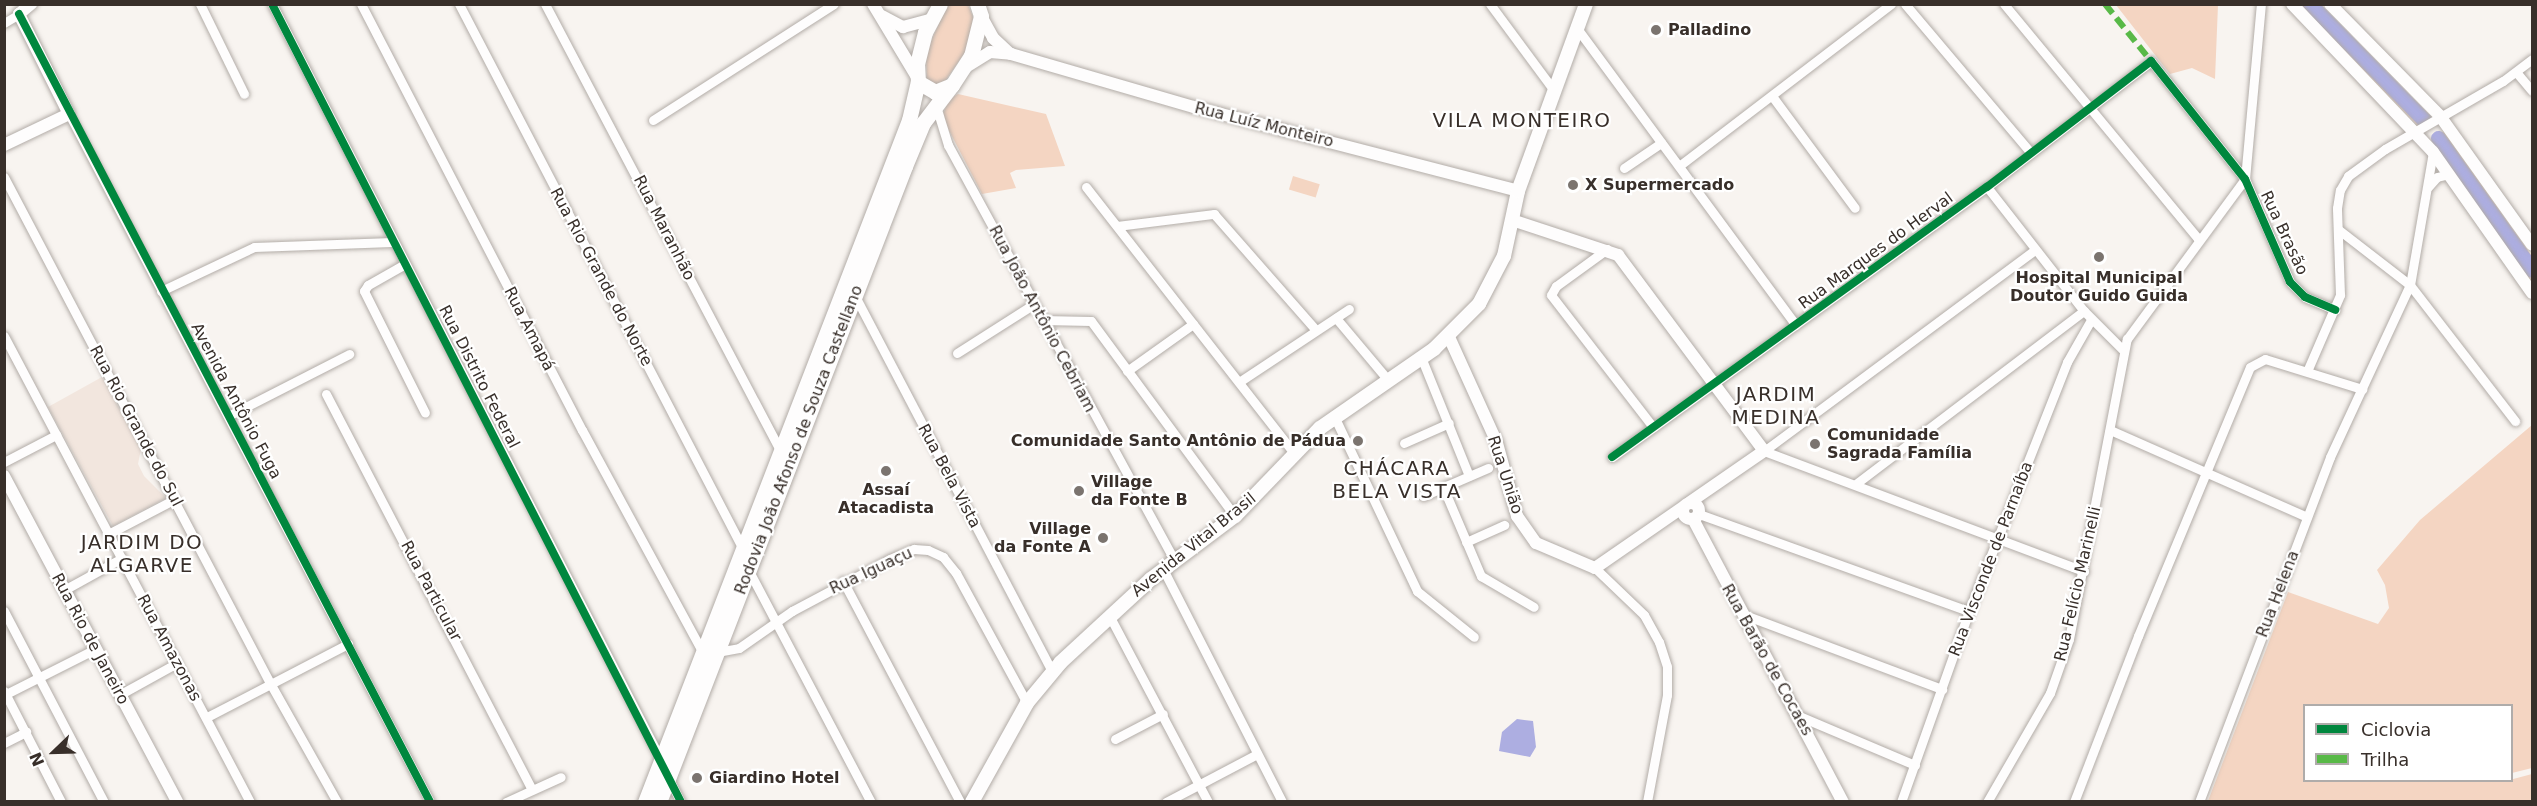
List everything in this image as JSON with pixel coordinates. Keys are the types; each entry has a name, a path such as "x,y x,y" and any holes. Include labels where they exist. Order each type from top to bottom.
{"main road":[{"name":"Rodovia João Afonso de Souza Castellano","path":"645,801 710,651 749,571 909,120 918,79 920,46 940,4"},
{"name":"Avenida Vital Brasil","path":"972,801 1027,703 1052,672 1163,569 1236,516 1294,453 1334,416 1449,337 1494,281 1518,191 1552,89 1579,31 1586,4"},
{"name":"Rodovia João Afonso de Souza Castellano","path":"659,801 743,549 781,452 850,288 913,147 936,106 963,70 976,43 979,9"},
{"path":"918,79 935,92 952,85"}],"street":[{"path":"4,23 31,4"},
{"path":"200,4 244,94"},
{"name":"Rua Distrito Federal","path":"272,4 392,242 681,801"},
{"name":"Rua Amapá","path":"361,4 582,430 710,651"},
{"name":"Rua Rio Grande do Norte","path":"459,4 743,549"},
{"name":"Rua Maranhão","path":"545,4 781,452"},
{"path":"653,120 834,4"},
{"path":"1490,4 1552,89"},
{"path":"1679,166 1891,4"},
{"path":"1905,4 2031,153"},
{"path":"2004,4 2088,110 2199,240"},
{"path":"2245,179 2261,4"},
{"path":"2292,4 2433,152 2532,293"},
{"path":"2330,4 2440,116 2532,245"},
{"path":"876,9 903,27 932,18"},
{"path":"876,9 918,79"},
{"name":"Rua Luíz Monteiro","path":"979,9 993,38 1011,54"},
{"name":"Avenida Antônio Fuga","path":"19,14 64,94 69,114 161,291 230,415 430,801"},
{"path":"1579,31 1797,326"},
{"name":"Rua Luíz Monteiro","path":"963,70 983,55 1011,54 1194,107 1518,191"},
{"path":"2308,369 2335,310 2342,281 2338,230 2340,190 2348,176 2440,116 2517,73 2532,59"},
{"name":"Rua Marques do Herval","path":"1612,457 1716,385 1987,187 2151,61 2245,179"},
{"path":"2517,73 2532,90"},
{"path":"1772,96 1855,208"},
{"name":"Rua João Antônio Cebriam","path":"936,106 948,145 1174,560"},
{"path":"4,145 69,114"},
{"path":"1624,168 1661,143"},
{"name":"Rua Helena","path":"2199,801 2307,517 2410,285 2433,152"},
{"path":"2428,187 2437,177 2449,174"},
{"name":"Rua Rio Grande do Sul","path":"4,177 270,683 337,801"},
{"name":"Rua Felício Marinelli","path":"1987,801 2050,693 2069,639 2084,571 2123,350 2133,329 2245,179"},
{"name":"Rua Brasão","path":"2245,179 2290,282 2305,297 2335,310"},
{"path":"1086,187 1294,453"},
{"path":"1987,187 2091,320 2123,350"},
{"path":"1117,226 1214,214 1316,330"},
{"path":"1512,220 1607,249 1625,261 1764,451 1857,483 2084,571"},
{"path":"2338,230 2410,285 2515,421"},
{"path":"161,291 254,247 392,242"},
{"path":"1607,249 1556,286 1551,295 1653,427"},
{"path":"1595,568 1665,521 1692,512 1711,490 2035,250"},
{"path":"405,264 368,285 364,291 425,413"},
{"name":"Rua Bela Vista","path":"850,288 1052,672"},
{"path":"957,353 1034,304"},
{"path":"1239,382 1349,309"},
{"path":"1857,483 2084,311"},
{"path":"1336,318 1388,380"},
{"path":"1042,320 1091,321 1236,516"},
{"name":"Rua Visconde de Parnaíba","path":"1901,801 1969,611 2000,538 2067,362 2091,320"},
{"path":"1127,371 1193,324"},
{"name":"Rua Amazonas","path":"4,336 250,801"},
{"name":"Rua União","path":"1449,337 1497,443 1526,532 1551,551 1595,568 1644,615 1659,642 1667,667 1667,695 1647,801"},
{"path":"230,415 349,354"},
{"path":"1421,357 1469,476"},
{"path":"2074,801 2206,471 2254,363 2265,359 2308,369 2362,389"},
{"name":"Rua Particular","path":"326,394 532,790"},
{"path":"1334,416 1417,591 1474,637"},
{"path":"1404,443 1449,423"},
{"path":"2110,430 2307,517"},
{"path":"4,462 56,435"},
{"path":"1423,496 1488,468"},
{"name":"Rua Rio de Janeiro","path":"4,476 177,801"},
{"path":"1443,487 1481,576 1534,607"},
{"path":"110,533 175,499"},
{"path":"1692,512 1969,611"},
{"name":"Rua Barão de Cocaes","path":"1692,512 1740,613 1799,716 1843,801"},
{"path":"1466,542 1504,525"},
{"name":"Rua Iguaçu","path":"710,651 739,648 778,621 843,582 906,551 936,552 956,573 1027,703"},
{"path":"64,590 122,558"},
{"path":"1163,569 1282,801"},
{"path":"749,571 778,621 870,801"},
{"path":"843,582 960,801"},
{"path":"4,611 104,801"},
{"path":"1740,613 1942,689"},
{"path":"1110,617 1209,801"},
{"path":"207,717 348,644"},
{"path":"62,801 5,692 95,649"},
{"path":"119,695 177,663"},
{"path":"1115,739 1163,714"},
{"path":"1799,716 1915,765"},
{"path":"4,743 26,732"},
{"path":"1166,801 1257,754"},
{"path":"506,801 561,777"}],"shaded area":[{"path":"947,5 968,5 973,17 971,38 966,51 940,88 927,81 926,53"},
{"path":"2116,5 2218,5 2215,79 2192,68 2170,74"},
{"path":"2300,5 2318,5 2430,116 2430,122 2420,128"},
{"path":"958,94 1046,114 1065,166 1016,170 1010,173 1016,188 982,194 942,117 949,99"},
{"path":"2444,132 2532,256 2532,287 2432,142 2435,134"},
{"path":"1293,176 1320,184 1316,198 1289,189"},
{"path":"102,377 141,449 138,464 144,476 166,498 113,526 48,407"},
{"path":"2532,425 2532,768 2513,773 2513,704 2303,704 2303,782 2513,782 2513,779 2532,774 2532,801 2208,801 2288,592 2378,624 2389,608 2385,585 2377,570 2420,520"}],"water":[{"path":"1517,719 1533,721 1536,747 1530,757 1499,751 1502,732"}],"waterway":[{"path":"2310,4 2425,121"},
{"path":"2438,138 2532,270"}],"marked path":[{"path":"2105,4 2151,61"}],"cycle path":[{"path":"272,4 681,802"},
{"path":"19,14 430,802"},
{"path":"1612,457 1987,187 2151,61 2245,179 2290,282 2305,297 2335,310"}],"place":[{"name":"Palladino","path":"1656,30"},
{"name":"X Supermercado","path":"1573,185"},
{"name":"Hospital Municipal Doutor Guido Guida","path":"2099,257"},
{"name":"Comunidade Santo Antônio de Pádua","path":"1358,441"},
{"name":"Comunidade Sagrada Família","path":"1815,444"},
{"name":"Assaí Atacadista","path":"886,471"},
{"name":"Village da Fonte B","path":"1079,491"},
{"name":"Village da Fonte A","path":"1103,538"},
{"name":"Giardino Hotel","path":"697,778"}],"district":[{"name":"VILA MONTEIRO","path":"1522,120"},
{"name":"JARDIM MEDINA","path":"1776,406"},
{"name":"CHÁCARA BELA VISTA","path":"1397,480"},
{"name":"JARDIM DO ALGARVE","path":"142,554"}]}
